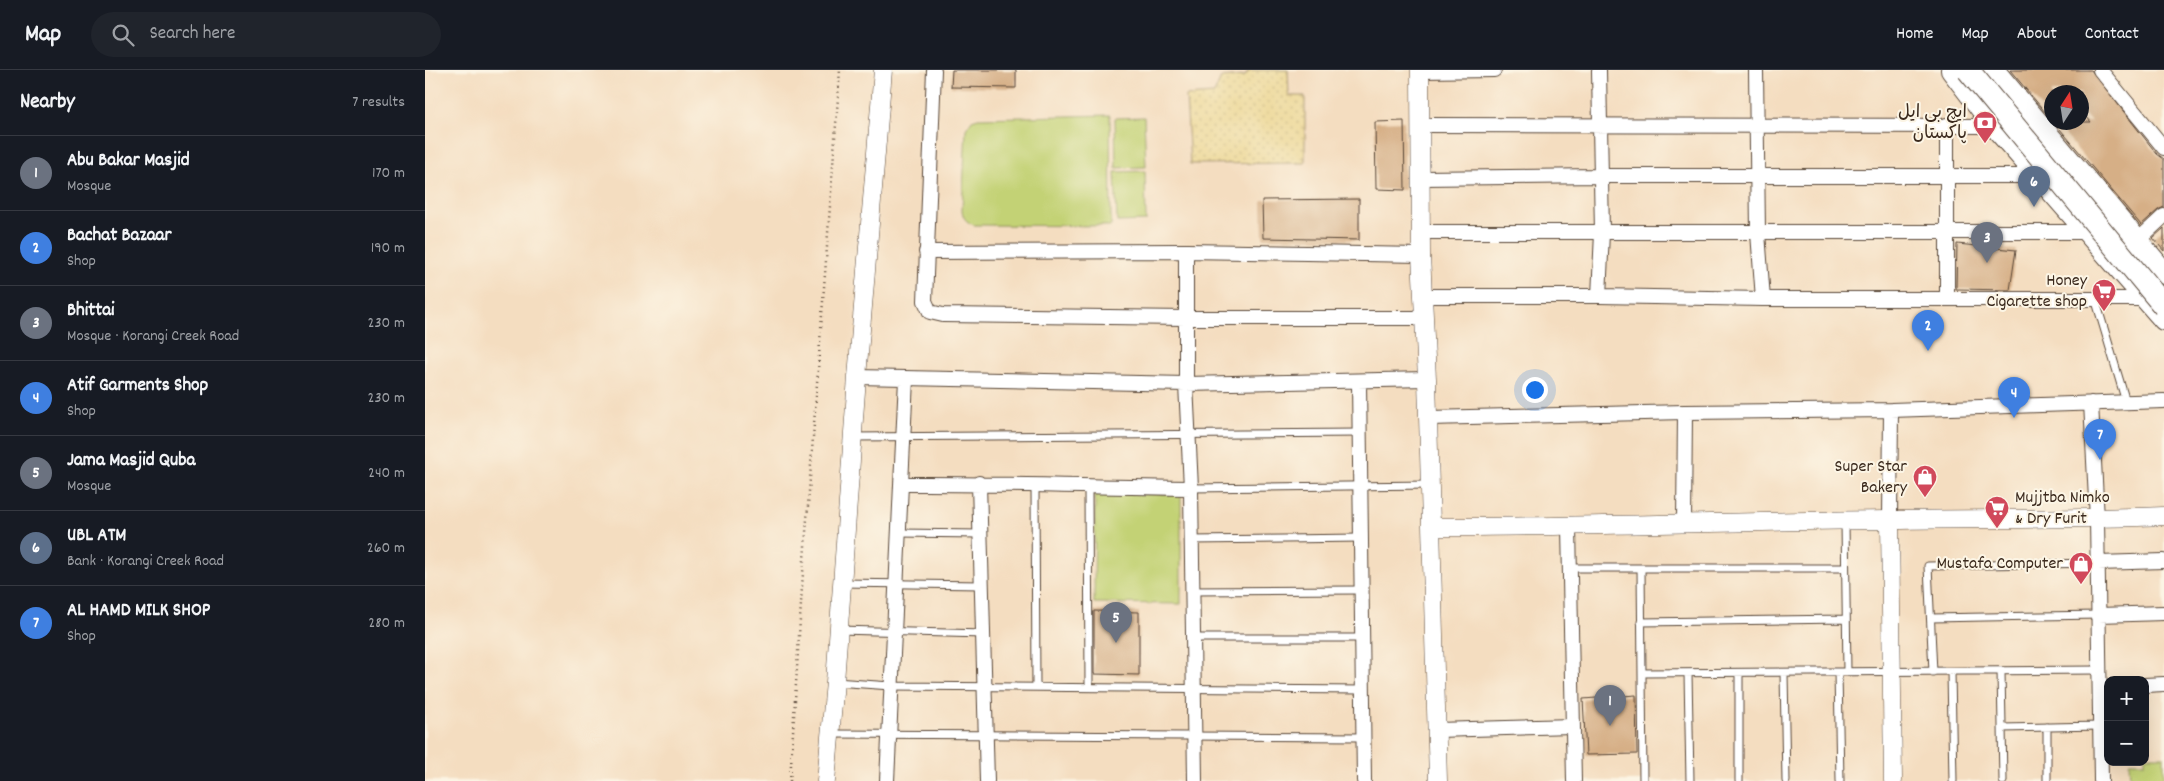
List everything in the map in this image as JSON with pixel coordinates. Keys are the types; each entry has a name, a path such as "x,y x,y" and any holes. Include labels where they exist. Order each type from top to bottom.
{"main road":[{"path":"1952,70 1995,126 2086,232 2158,300"},
{"path":"1968,70 2158,300 2164,320"},
{"path":"1993,70 2139,239 2164,273"}],"street":[{"path":"826,781 835,682 852,437 883,70"},
{"path":"934,70 925,301 930,312 937,315 1425,318"},
{"path":"1439,781 1425,318 1421,255 1420,71 1494,70"},
{"path":"1599,70 1602,233 1599,296"},
{"path":"1756,70 1758,233 1763,299"},
{"path":"2100,70 2164,148"},
{"path":"1421,125 1995,126"},
{"path":"1947,126 1947,299"},
{"path":"1421,178 1758,175 2038,176"},
{"path":"2164,216 2139,239 2164,257"},
{"path":"1421,232 2086,232"},
{"path":"926,252 1186,251 1421,255"},
{"path":"1186,251 1195,781"},
{"path":"1423,296 1599,296 1763,299 2095,298 2158,300"},
{"path":"857,376 905,379 1187,384 1427,380"},
{"path":"887,781 905,379"},
{"path":"1359,382 1364,781"},
{"path":"1428,418 1685,412 1891,410 2164,401"},
{"path":"2091,403 2097,519 2099,670 2104,686 2100,726 2101,781"},
{"path":"1891,410 1890,520 1893,781"},
{"path":"1684,524 1685,412"},
{"path":"901,484 979,483 1035,486 1191,488"},
{"path":"979,483 987,781"},
{"path":"1431,527 1569,527 1890,520 2097,519 2164,516"},
{"path":"1569,527 1574,781"},
{"path":"2098,563 2164,562"},
{"path":"2099,615 2164,613"},
{"path":"2149,685 2164,684"},
{"path":"1437,730 1573,726"}],"lane":[{"path":"2095,298 2126,402"},
{"path":"852,437 1360,433"},
{"path":"1191,488 1430,485"},
{"path":"1035,486 1037,687"},
{"path":"1088,487 1089,687"},
{"path":"1845,521 1847,672"},
{"path":"899,533 980,534"},
{"path":"1192,540 1361,538"},
{"path":"1933,672 1929,566 2098,563"},
{"path":"1570,568 1845,568"},
{"path":"1641,568 1643,781"},
{"path":"841,583 981,585"},
{"path":"1191,591 1361,590"},
{"path":"1931,618 2099,615"},
{"path":"1641,622 1846,619"},
{"path":"838,630 984,634"},
{"path":"1193,638 1362,638"},
{"path":"1642,674 2099,670"},
{"path":"2001,671 2003,781"},
{"path":"1838,672 1840,781"},
{"path":"1951,672 1953,781"},
{"path":"1688,673 1690,781"},
{"path":"1739,673 1739,781"},
{"path":"1784,673 1786,781"},
{"path":"835,682 891,686 1364,690"},
{"path":"2002,728 2100,726"},
{"path":"2047,727 2047,781"},
{"path":"830,734 1363,737"}],"path":[{"path":"790,781 802,587 840,70"}],"sand":[{"path":"1249,70 1288,70 1289,96 1305,96 1305,163 1190,164 1186,96 1214,94 1221,78 1245,76"}],"green space":[{"path":"1110,115 1111,226 974,225 965,219 962,210 966,129 972,120 978,118"},
{"path":"1144,117 1146,167 1116,168 1115,118"},
{"path":"1145,171 1146,221 1117,222 1115,172"},
{"path":"1095,493 1181,494 1181,604 1094,603"},
{"path":"2149,756 2164,756 2164,781 2130,781 2129,766 2149,766"}],"building":[{"path":"952,70 1016,70 1016,88 951,87"},
{"path":"2010,70 2091,70 2157,154 2164,159 2164,207 2141,225 2061,130 2089,130 2089,122 2091,122 2089,120 2089,85 2044,85 2044,111"},
{"path":"1404,121 1405,190 1376,189 1375,122"},
{"path":"1359,199 1359,240 1263,238 1262,200"},
{"path":"2164,228 2164,251 2153,238"},
{"path":"1957,244 2016,250 2010,290 1956,289"},
{"path":"1094,611 1139,612 1139,675 1094,674"},
{"path":"1636,695 1637,754 1586,755 1583,699"}],"place":[{"name":"ایچ بی ایل پاکستان","path":"1985,144"},
{"name":"UBL ATM","path":"2034,207"},
{"name":"Bhittai","path":"1987,263"},
{"name":"Honey Cigarette shop","path":"2104,312"},
{"name":"Bachat Bazaar","path":"1928,351"},
{"name":"Atif Garments Shop","path":"2014,418"},
{"name":"AL HAMD MILK SHOP","path":"2100,460"},
{"name":"Super Star Bakery","path":"1925,498"},
{"name":"Mujjtba Nimko & Dry Furit","path":"1997,529"},
{"name":"Mustafa Computer","path":"2081,585"},
{"name":"Jama Masjid Quba","path":"1116,643"},
{"name":"Abu Bakar Masjid","path":"1610,726"}]}
